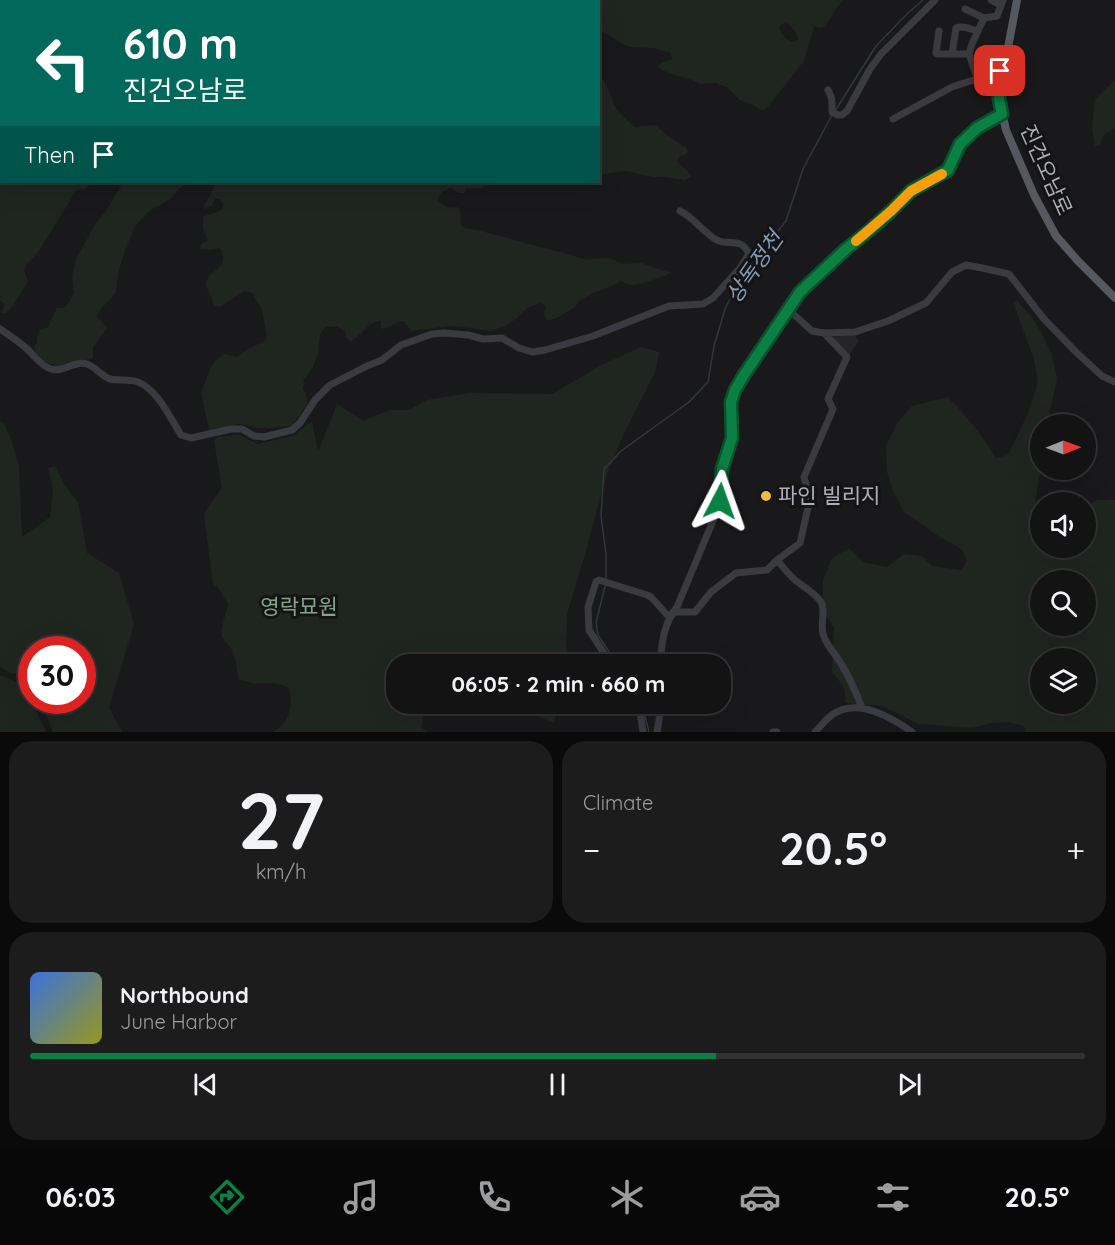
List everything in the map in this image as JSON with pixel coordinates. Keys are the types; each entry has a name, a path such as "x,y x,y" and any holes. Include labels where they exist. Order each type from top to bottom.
{"main road":[{"name":"진건오남로","path":"1017,0 1007,53 1000,71 999,99 1006,130 1034,195 1056,236 1115,298"}],"street":[{"path":"828,90 834,114 841,116 845,114 881,54 935,0"},
{"path":"965,9 984,18 997,16 1002,2 991,0"},
{"path":"977,78 969,54 984,18"},
{"path":"952,54 958,27 977,31"},
{"path":"939,31 936,53 969,54"},
{"path":"893,119 952,87 1000,71"},
{"path":"661,654 664,632 671,614 677,607 718,509 722,469 732,438 731,402 744,375 800,292 891,211 904,196 948,170 960,144 977,128 1002,114"},
{"path":"0,329 25,347 41,363 52,369 60,370 88,364 112,380 137,382 146,386 164,406 181,435 191,438 231,429 242,429 254,436 264,437 292,430 330,385 381,360 401,345 432,334 468,335 483,339 502,338 519,348 532,352 593,336 669,306 703,304 714,298 749,254 747,249 739,243 717,240 692,217 680,211"},
{"path":"789,310 812,331 855,332 888,321 926,303 952,272 966,265 1009,274 1044,319 1076,352 1102,376 1115,382"},
{"path":"605,654 589,630 588,607 596,582 599,580 651,597 671,614 695,612 711,592 736,573 767,570 800,543 810,499 804,477 833,410 828,399 847,357 824,333"},
{"path":"777,560 795,580 820,601 824,638 849,676 862,708"},
{"path":"815,732 835,713 862,708 893,720 912,732"},
{"path":"640,714 643,732"},
{"path":"657,732 660,714"}],"shaded area":[{"path":"846,334 855,336 859,341 849,355 831,338"}],"green space":[{"path":"600,0 844,0 822,28 814,27 804,61 766,109 761,110 740,100 728,88 716,83 700,84 658,67 661,63 672,59 671,53 654,48 625,45 600,31","holes":["786,23 798,37 798,40 793,42 781,34 780,25"]},
{"path":"600,78 605,82 617,109 635,127 656,125 685,147 688,151 677,161 692,176 685,180 625,171 600,175"},
{"path":"1115,80 1115,128 1104,134 1100,145 1095,146 1092,126 1095,99"},
{"path":"0,183 93,183 85,189 77,189 39,251 26,265 24,271 28,281 14,304 2,313 5,304 0,300"},
{"path":"120,183 185,183 170,199 149,211 135,226 118,274 116,293 96,316 107,328 93,347 93,358 65,366 52,365 35,352 37,337 40,330 48,327 57,308 67,306 74,293 72,277 76,259 96,223 121,186"},
{"path":"216,183 486,183 482,188 466,189 464,193 450,188 442,192 438,200 447,207 460,209 461,227 585,259 609,258 623,264 642,263 671,272 635,285 621,281 580,300 575,307 555,319 547,320 544,314 546,306 540,303 527,308 503,327 489,331 450,326 411,331 404,321 384,329 381,328 381,321 372,323 351,341 347,338 345,331 337,326 326,327 320,334 318,354 312,369 304,379 303,389 307,403 291,426 258,428 240,424 209,430 201,393 212,365 224,354 238,357 267,338 262,310 252,293 245,291 220,307 215,306 205,284 221,264 223,255 220,248 200,249 201,244 208,240 203,229 203,217 222,209 223,203 215,199 212,205 205,209 204,206"},
{"path":"1016,300 1032,317 1042,334 1052,355 1057,379 1049,414 1030,414 1030,480 1039,480 1037,492 1030,492 1030,558 1096,558 1096,500 1115,500 1115,732 1025,732 1024,726 1010,722 991,723 972,728 919,724 882,706 846,703 844,687 832,672 834,628 825,614 823,595 823,580 832,558 849,548 863,562 887,567 904,554 922,556 932,566 961,570 967,561 962,549 941,538 904,512 893,491 887,472 886,446 898,422 912,406 947,397 974,426 996,458 1008,455 1030,408 1038,382 1034,359 1013,302"},
{"name":"영락묘원","path":"641,347 659,352 656,370 625,431 607,474 567,614 566,654 386,654 386,714 424,714 421,727 427,732 273,732 283,724 289,714 291,702 289,689 276,684 253,683 238,679 232,650 222,637 221,631 228,604 213,584 204,514 222,488 214,441 218,437 240,435 257,444 293,436 312,421 318,452 337,404 363,421 390,410 409,410 427,400 469,393 552,394 600,366"},
{"path":"0,421 4,423 11,439 19,466 22,537 50,517 53,489 48,468 55,466 64,484 78,502 87,553 119,573 134,624 109,708 122,732 53,732 45,714 96,714 96,636 18,636 18,675 0,667"},
{"path":"0,675 18,683 18,714 37,714 46,732 0,732"},
{"path":"532,714 557,714 554,723"}],"waterway":[{"name":"상독정천","path":"835,111 876,46 923,0"},
{"name":"상독정천","path":"606,578 606,554 601,516 604,469 621,451 689,402 708,382 714,346 725,309 738,282 786,221 803,169 832,115"},
{"name":"상독정천","path":"605,586 596,623 598,635 610,654"},
{"name":"상독정천","path":"644,714 649,732"}],"slow traffic":[{"path":"856,241 891,211 904,196 942,174"}],"place":[{"name":"파인 빌리지","path":"766,496"}],"route":[{"path":"720,501 722,469 732,438 731,402 744,375 800,292 891,211 904,196 948,170 960,144 977,128 1002,114 999,99 1000,71"}]}
